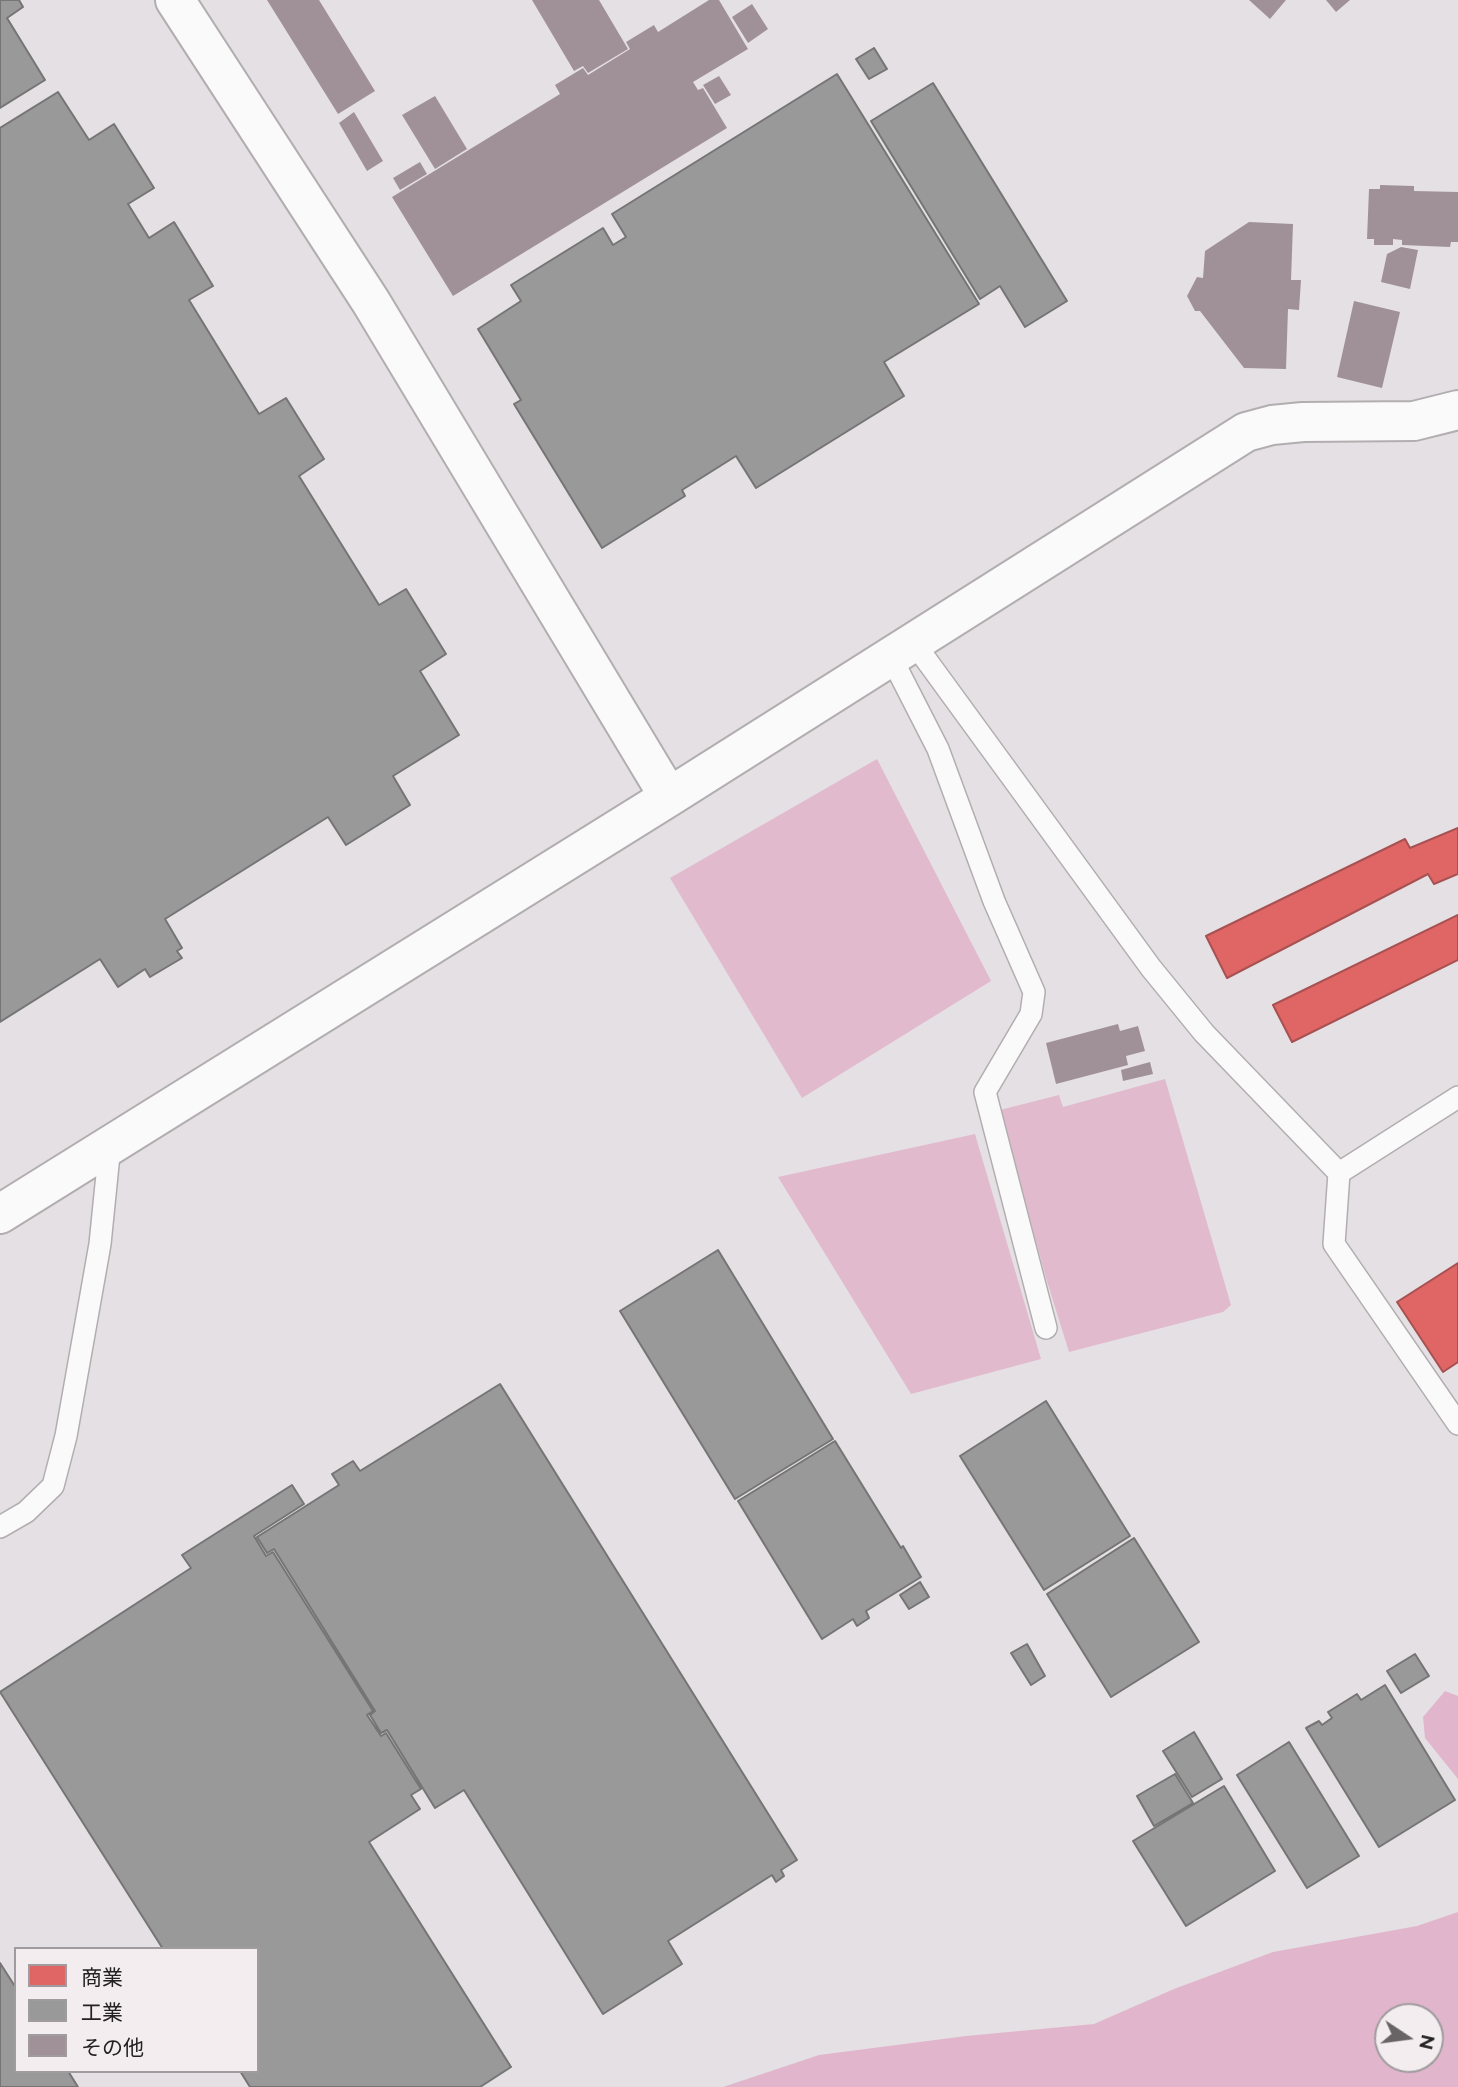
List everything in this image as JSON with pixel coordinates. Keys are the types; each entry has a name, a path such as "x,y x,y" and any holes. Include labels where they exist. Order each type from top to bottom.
{"street":[{"path":"175,0 371,302 669,797"},
{"path":"0,1214 669,797 1246,432 1272,425 1303,422 1414,421 1458,410"}],"lane":[{"path":"902,650 1204,1033 1339,1173 1334,1244 1458,1424"},
{"path":"902,650 994,901 1034,992 1031,1014 985,1092 1046,1328"},
{"path":"1339,1173 1458,1097"},
{"path":"0,1527 26,1512 53,1486 66,1436 94,1282 110,1145"}],"shaded area":[{"path":"877,759 991,981 802,1098 670,878"},
{"path":"1165,1079 1231,1305 1223,1312 1069,1352 1000,1110 1059,1095 1063,1107"},
{"path":"975,1134 1041,1359 911,1394 778,1177"},
{"path":"1445,1691 1458,1696 1458,1779 1425,1738 1423,1717"},
{"path":"1458,1912 1458,2087 723,2087 819,2055 966,2036 1094,2024 1174,1989 1273,1952 1417,1926"}],"building: 商業":[{"path":"1458,828 1458,874 1434,884 1428,874 1227,978 1206,936 1405,839 1410,848"},
{"path":"1458,915 1458,960 1292,1042 1273,1005"},
{"path":"1458,1263 1458,1362 1443,1372 1397,1302"}],"building: 工業":[{"path":"0,0 19,0 23,7 7,18 45,80 0,108"},
{"path":"874,48 887,69 869,79 856,59"},
{"path":"837,74 979,304 884,362 904,396 756,488 736,456 682,490 685,496 602,548 514,404 521,400 478,329 521,301 511,285 603,228 613,245 626,237 612,214"},
{"path":"933,83 1067,301 1025,327 1000,286 980,299 871,121"},
{"path":"58,92 89,140 114,124 154,188 128,204 149,238 174,222 213,286 189,300 259,414 286,398 324,459 299,476 379,605 406,589 446,654 420,671 459,735 393,776 410,805 346,845 328,817 165,919 182,948 177,951 182,958 150,977 145,969 118,987 100,959 0,1022 0,128"},
{"path":"718,1250 833,1439 735,1499 620,1311"},
{"path":"500,1384 797,1860 781,1870 784,1876 776,1882 772,1875 668,1941 682,1964 603,2014 464,1790 435,1808 387,1730 381,1733 370,1715 375,1711 274,1549 267,1553 257,1537 339,1485 332,1474 353,1461 360,1471"},
{"path":"1046,1401 1130,1536 1044,1590 960,1456"},
{"path":"835,1441 921,1577 866,1611 869,1618 857,1626 853,1619 822,1639 738,1501"},
{"path":"292,1485 304,1504 254,1536 266,1556 273,1552 373,1711 367,1715 381,1736 386,1733 421,1789 411,1795 420,1809 369,1842 511,2067 480,2087 250,2087 241,2073 259,2073 259,1947 162,1947 0,1692 191,1568 182,1555"},
{"path":"1134,1538 1199,1642 1111,1697 1047,1594"},
{"path":"920,1582 929,1597 909,1609 900,1595"},
{"path":"1027,1644 1045,1676 1031,1685 1011,1653"},
{"path":"1415,1654 1429,1676 1401,1693 1387,1671"},
{"path":"1385,1685 1455,1800 1379,1847 1306,1728 1319,1721 1322,1725 1332,1718 1328,1712 1357,1694 1361,1700"},
{"path":"1194,1732 1222,1779 1192,1797 1163,1751"},
{"path":"1289,1742 1359,1856 1307,1888 1237,1775"},
{"path":"1175,1774 1193,1803 1154,1826 1137,1796"},
{"path":"1224,1786 1275,1871 1186,1926 1133,1841"},
{"path":"0,1963 14,1985 14,2073 69,2073 78,2087 0,2087"}],"building: その他":[{"path":"267,0 319,0 375,91 338,114"},
{"path":"532,0 599,0 628,49 588,73 583,66 574,71"},
{"path":"709,0 719,0 748,49 693,82 698,90 703,88 727,128 453,296 392,197 560,94 555,85 583,68 588,75 630,49 626,42 654,25 658,32"},
{"path":"1249,0 1286,0 1270,19"},
{"path":"1326,0 1350,0 1336,12"},
{"path":"752,4 768,29 748,43 732,17"},
{"path":"719,76 731,95 715,104 703,85"},
{"path":"435,96 467,149 435,169 402,115"},
{"path":"354,112 383,161 367,171 339,123"},
{"path":"420,162 427,174 400,190 393,178"},
{"path":"1380,185 1414,186 1414,191 1458,192 1458,242 1451,242 1450,247 1402,245 1402,240 1393,239 1393,245 1374,245 1374,239 1367,239 1369,189 1380,189"},
{"path":"1249,222 1293,224 1291,280 1301,280 1299,310 1288,309 1286,369 1244,368 1200,311 1195,311 1187,296 1197,277 1203,278 1205,251"},
{"path":"1401,247 1418,250 1410,289 1381,282 1387,254"},
{"path":"1354,301 1400,312 1382,388 1337,377"},
{"path":"1118,1024 1120,1031 1138,1026 1145,1051 1126,1056 1128,1065 1056,1084 1046,1043"},
{"path":"1150,1062 1153,1074 1123,1081 1121,1070"}]}
